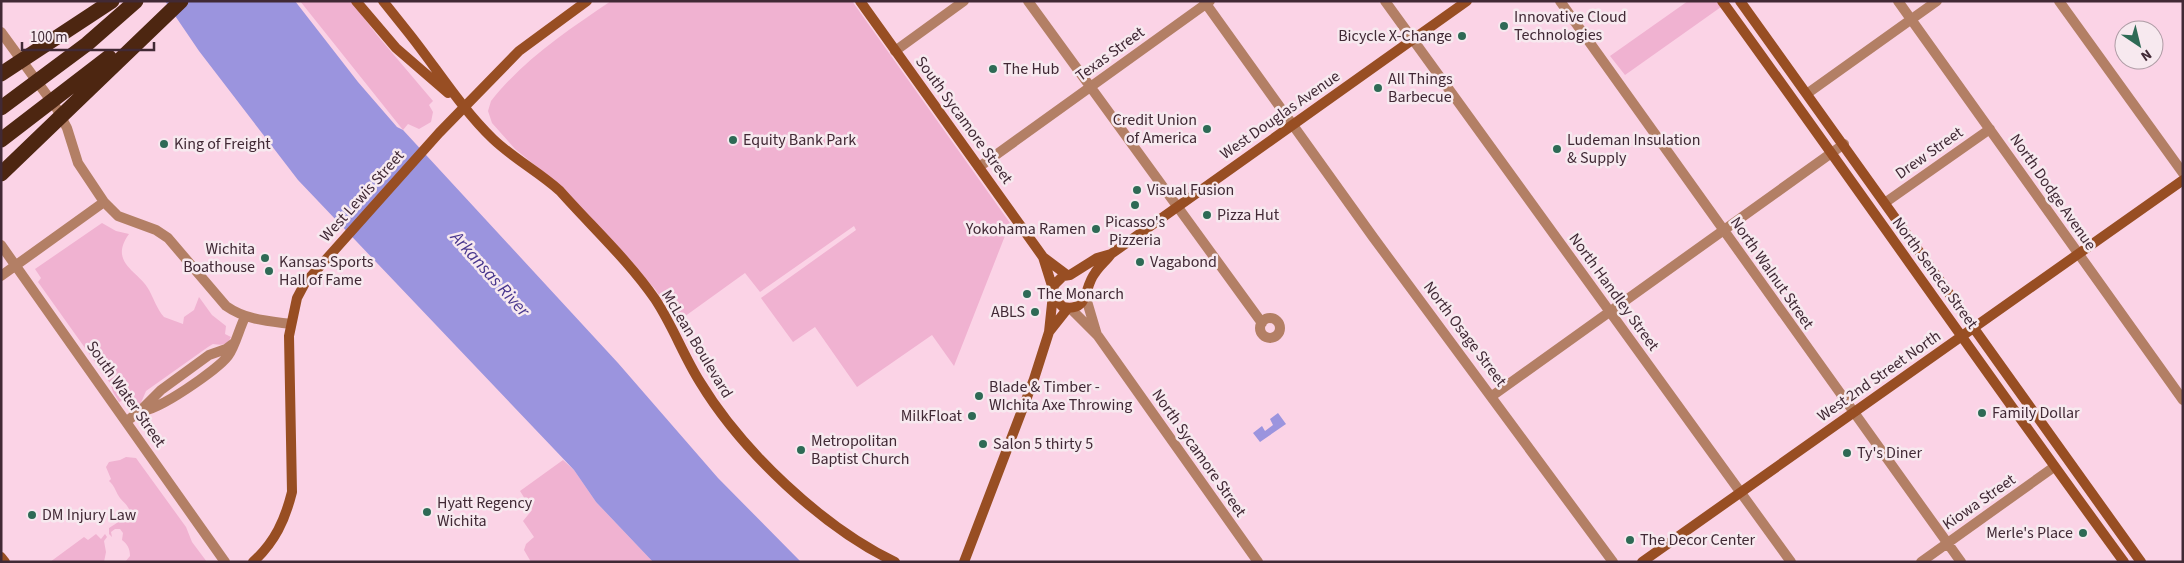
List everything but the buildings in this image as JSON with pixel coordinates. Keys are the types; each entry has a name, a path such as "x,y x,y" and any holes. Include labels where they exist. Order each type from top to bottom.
{"highway":[{"path":"1,74 112,1"},
{"path":"1,108 87,44 136,1"},
{"path":"1,140 181,1"},
{"path":"1,174 181,1"}],"main road":[{"path":"356,1 396,48 464,107"},
{"path":"383,1 464,107"},
{"name":"West Lewis Street","path":"253,562 276,536 286,514 292,492 290,336 297,298 305,283 439,134 519,50 587,1"},
{"name":"South Sycamore Street","path":"860,1 1042,257 1053,293"},
{"name":"West Douglas Avenue","path":"1086,295 1095,272 1111,254 1467,1"},
{"name":"North Seneca Street","path":"1722,1 1830,154 1962,335 2054,467 2124,562"},
{"name":"North Seneca Street","path":"1740,1 1886,202 2141,562"},
{"name":"McLean Boulevard","path":"464,107 503,148 547,178 635,275 666,316 699,381 714,403 766,464 788,486 837,528 895,562"},
{"name":"West 2nd Street North","path":"1642,562 2183,180"},
{"name":"West Douglas Avenue","path":"1053,293 1058,279 1069,275 1097,258 1111,254"},
{"name":"South Sycamore Street","path":"1042,257 1069,275"},
{"path":"1049,332 1069,308 1082,304 1086,295 1082,280 1069,275"},
{"path":"1053,293 1058,304 1069,308"},
{"path":"964,562 1034,379 1049,332 1053,293"},
{"path":"1,557 4,562"}],"street":[{"path":"895,51 964,1"},
{"path":"1028,1 1262,323"},
{"name":"North Handley Street","path":"1385,1 1791,562"},
{"name":"North Walnut Street","path":"1560,1 1961,562"},
{"name":"North Dodge Avenue","path":"1898,1 2183,400"},
{"path":"1808,93 1938,1"},
{"path":"2059,1 2183,173"},
{"name":"Texas Street","path":"978,167 1207,2"},
{"name":"North Osage Street","path":"1207,2 1373,237 1613,562"},
{"path":"1,32 57,109 67,128 78,163 104,202 118,216 156,230 168,238 226,306 246,317 291,324"},
{"name":"Drew Street","path":"1886,202 1990,129"},
{"path":"1492,396 1844,144"},
{"path":"1,276 104,202"},
{"name":"South Water Street","path":"1,246 127,421 225,562"},
{"name":"North Sycamore Street","path":"1086,295 1098,336"},
{"name":"North Sycamore Street","path":"1069,308 1098,336 1258,562"},
{"path":"127,421 161,390 209,355 231,346 235,342 246,317"},
{"name":"Kiowa Street","path":"1921,562 2054,467"}],"shaded area":[{"path":"300,1 351,1 433,101 429,105 433,112 431,122 419,129 408,124 403,130"},
{"path":"611,1 852,1 1010,223 954,366 932,335 857,387 815,327 793,342 761,298 856,230 854,226 760,292 745,273 677,322 655,289 563,188 515,149 492,123 488,111 491,101 517,72 562,35"},
{"path":"1688,1 1717,1 1721,7 1625,75 1610,56"},
{"path":"102,223 116,231 129,234 123,244 123,259 149,290 164,317 183,324 184,317 194,310 199,297 212,315 226,326 225,334 231,337 222,345 213,344 208,347 146,391 140,405 130,398 119,402 110,383 38,282 41,278 35,269"},
{"path":"126,457 136,458 186,527 192,542 207,562 125,562 130,553 128,546 122,540 123,533 120,529 115,529 111,532 112,537 109,534 109,528 131,514 109,481 111,479 106,467 109,462"},
{"path":"563,460 574,470 596,502 653,562 531,562 524,550 526,544 534,537 523,521 532,510 520,491"},
{"path":"96,534 101,539 105,534 107,537 104,541 106,552 104,562 50,562 84,537 88,540"}],"water":[{"name":"Arkansas River","path":"165,1 295,1 358,82 397,127 403,130 618,363 718,478 801,562 653,562 596,502 574,470 298,180 199,51"},
{"path":"1278,413 1286,424 1260,442 1253,433 1262,426 1265,431 1273,425 1270,419"}],"place":[{"name":"Innovative Cloud Technologies","path":"1504,26"},
{"name":"Bicycle X-Change","path":"1462,36"},
{"name":"The Hub","path":"993,69"},
{"name":"All Things Barbecue","path":"1378,88"},
{"name":"Credit Union of America","path":"1207,129"},
{"name":"Equity Bank Park","path":"733,140"},
{"name":"King of Freight","path":"164,144"},
{"name":"Ludeman Insulation & Supply","path":"1557,149"},
{"name":"Visual Fusion","path":"1137,190"},
{"name":"Picasso's Pizzeria","path":"1135,205"},
{"name":"Pizza Hut","path":"1207,215"},
{"name":"Yokohama Ramen","path":"1096,229"},
{"name":"Wichita Boathouse","path":"265,258"},
{"name":"Vagabond","path":"1140,262"},
{"name":"Kansas Sports Hall of Fame","path":"269,271"},
{"name":"The Monarch","path":"1027,294"},
{"name":"ABLS","path":"1035,312"},
{"name":"Blade & Timber - WIchita Axe Throwing","path":"979,396"},
{"name":"Family Dollar","path":"1982,413"},
{"name":"MilkFloat","path":"972,416"},
{"name":"Salon 5 thirty 5","path":"983,444"},
{"name":"Metropolitan Baptist Church","path":"801,450"},
{"name":"Ty's Diner","path":"1847,453"},
{"name":"Hyatt Regency Wichita","path":"427,512"},
{"name":"DM Injury Law","path":"32,515"},
{"name":"Merle's Place","path":"2083,533"},
{"name":"The Decor Center","path":"1630,540"}]}
